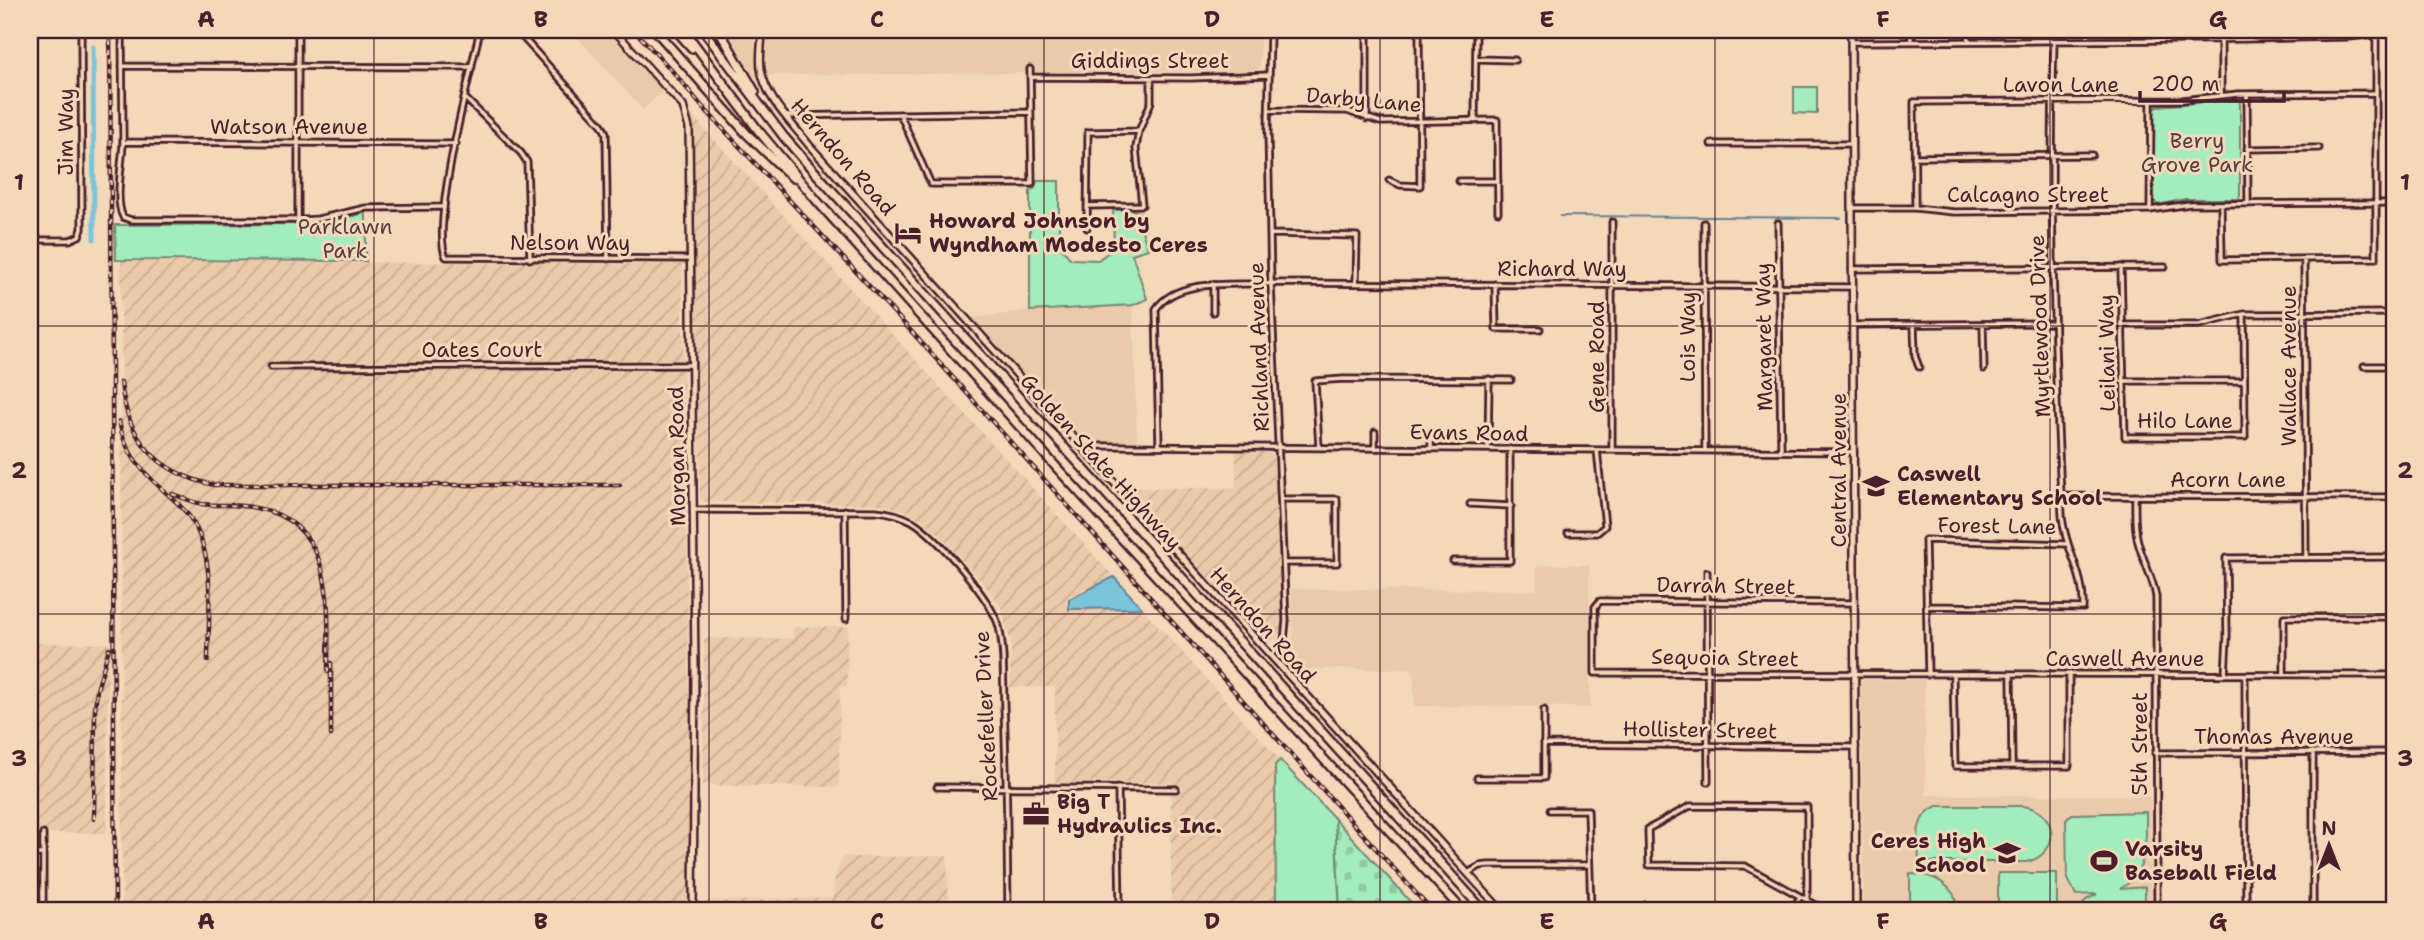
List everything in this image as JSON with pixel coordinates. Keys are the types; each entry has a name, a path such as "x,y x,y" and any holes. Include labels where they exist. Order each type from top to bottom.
{"highway":[{"path":"655,30 746,132 818,202"},
{"path":"676,30 722,82"},
{"name":"Golden State Highway","path":"684,30 758,130 818,202 1058,469 1462,910"},
{"name":"Golden State Highway","path":"704,30 814,171 1483,910"},
{"path":"719,30 765,111"}],"street":[{"name":"Jim Way","path":"30,240 71,240 81,234 81,30"},
{"path":"122,30 123,142 120,212 123,217 131,220 299,220 318,219 366,208 442,207 480,30"},
{"path":"298,30 299,220"},
{"path":"516,30 605,129 608,259"},
{"name":"Morgan Road","path":"614,30 671,92 686,114 689,128 694,510 693,910"},
{"name":"Herndon Road","path":"762,30 762,76 785,116 852,194 1502,910"},
{"name":"Richland Avenue","path":"1270,30 1268,131 1285,637 1282,645 1270,656"},
{"path":"1367,30 1367,119"},
{"path":"1389,180 1400,185 1420,186 1419,30"},
{"path":"1475,121 1476,30"},
{"name":"Central Avenue","path":"1851,30 1856,910"},
{"path":"1911,30 1911,41"},
{"path":"1968,30 1969,41"},
{"path":"2166,30 2166,40"},
{"path":"2221,30 2221,96"},
{"path":"2221,204 2222,260 2376,258 2376,32"},
{"path":"1851,42 2166,40 2394,32"},
{"name":"Myrtlewood Drive","path":"1927,606 2083,608 2082,583 2062,517 2053,268 2054,41"},
{"path":"1476,59 1515,60"},
{"path":"122,66 472,67"},
{"path":"900,114 931,184 1032,184 1030,69"},
{"name":"Giddings Street","path":"1030,77 1270,75"},
{"path":"1087,206 1142,205 1136,156 1139,131 1149,109 1151,78"},
{"name":"Lavon Lane","path":"1914,157 1914,102 2151,101 2247,94 2376,93"},
{"path":"2247,94 2248,204 2394,202"},
{"path":"466,98 527,162 530,259"},
{"path":"2150,210 2151,101"},
{"name":"Darby Lane","path":"1270,110 1347,111 1380,121 1497,120 1498,181"},
{"path":"785,116 1030,112"},
{"path":"1087,228 1088,132 1139,131"},
{"name":"Watson Avenue","path":"123,142 456,144"},
{"path":"1711,144 1852,145"},
{"path":"2247,149 2319,148"},
{"path":"1915,208 1914,157 2092,155"},
{"path":"1459,181 1498,181 1498,212"},
{"name":"Calcagno Street","path":"1853,208 1915,208 1954,212 2053,211 2150,210 2203,204 2248,204"},
{"name":"Nelson Way","path":"442,207 444,256 449,259 690,259"},
{"name":"Gene Road","path":"1612,222 1612,450"},
{"name":"Lois Way","path":"1704,223 1705,450"},
{"name":"Margaret Way","path":"1778,223 1781,451"},
{"path":"1271,234 1357,236 1356,283"},
{"name":"Wallace Avenue","path":"2304,259 2306,558"},
{"name":"Leilani Way","path":"2121,267 2124,437"},
{"path":"1852,269 2165,267"},
{"path":"1213,284 1213,312"},
{"name":"Richard Way","path":"1159,446 1156,309 1171,296 1213,284 1853,287"},
{"path":"1495,284 1496,329 1540,329"},
{"path":"2122,325 2199,325 2244,314 2394,313"},
{"path":"2122,381 2244,381 2244,314"},
{"path":"1853,325 2054,323"},
{"path":"1914,324 1915,356 1919,367"},
{"path":"1983,324 1984,369"},
{"name":"Oates Court","path":"271,367 692,365"},
{"path":"2364,366 2394,366"},
{"path":"1488,449 1489,379"},
{"path":"1319,447 1315,382 1511,380"},
{"name":"Hilo Lane","path":"2124,437 2245,437 2244,381"},
{"path":"1374,448 1375,432"},
{"path":"1431,433 1431,449"},
{"name":"Evans Road","path":"1085,452 1100,446 1854,452"},
{"path":"1453,561 1510,561 1510,449"},
{"path":"1568,534 1597,533 1605,524 1597,450"},
{"name":"Acorn Lane","path":"2062,496 2394,497"},
{"name":"5th Street","path":"2135,496 2136,532 2156,597 2157,910"},
{"path":"1281,499 1336,499 1337,562 1284,563"},
{"path":"1470,504 1511,506"},
{"name":"Rockefeller Drive","path":"694,510 887,512 919,526 981,592 993,609 1002,645 1008,910"},
{"path":"845,510 846,619"},
{"name":"Forest Lane","path":"1927,606 1925,540 2068,544"},
{"path":"2225,675 2226,558 2394,557"},
{"path":"1707,572 1708,782"},
{"name":"Darrah Street","path":"1595,673 1596,603 1600,600 1855,603"},
{"path":"1927,606 1928,675"},
{"path":"2284,675 2284,617 2394,617"},
{"name":"Sequoia Street","path":"1595,673 1855,675"},
{"name":"Caswell Avenue","path":"1855,675 2394,676"},
{"path":"1954,675 1955,766 2069,766 2069,675"},
{"path":"2011,675 2012,766"},
{"path":"2245,675 2246,910"},
{"path":"1477,778 1544,778 1544,710"},
{"name":"Hollister Street","path":"1544,744 1856,747"},
{"path":"2313,752 2313,910"},
{"name":"Thomas Avenue","path":"2155,753 2394,752"},
{"path":"937,787 1176,789"},
{"path":"1118,788 1120,910"},
{"path":"1807,900 1807,807 1690,806 1648,829 1649,865 1745,866 1825,910"},
{"path":"1550,810 1588,810 1591,910 1554,910"},
{"path":"43,834 43,910"},
{"path":"30,854 43,854"},
{"path":"1468,873 1488,865 1589,865"},
{"path":"1793,910 1801,897"},
{"path":"1644,905 1664,910"}],"shaded area":[{"path":"571,30 606,30 663,91 643,110"},
{"path":"726,30 755,30 755,68 758,84"},
{"path":"766,30 1260,30 1260,66 1255,71 767,75"},
{"path":"688,111 1114,577 1069,599 1069,609 1142,608 1280,760 1275,765 1276,910 1171,910 1171,783 1055,782 1055,687 1010,687 1011,644 1001,607 939,534 921,519 906,511 881,504 702,500 696,399 692,131"},
{"path":"121,261 682,264 692,902 833,898 835,876 843,857 947,856 949,910 122,910"},
{"path":"1133,305 1137,441 1082,442 971,318 1030,311"},
{"path":"1236,452 1270,452 1274,456 1282,627 1277,638 1268,642 1264,642 1124,488 1236,488"},
{"path":"1537,565 1589,565 1590,707 1414,706 1414,674 1409,669 1289,669 1281,661 1293,638 1291,589 1537,590"},
{"path":"794,627 848,627 847,687 840,687 839,787 703,785 704,638 793,639"},
{"path":"30,643 108,644 107,833 47,833 46,845 30,845"},
{"name":"Ceres High School","path":"1864,680 1924,680 1926,795 2150,796 2151,910 1864,910 1861,683"}],"green space":[{"path":"1794,87 1817,87 1817,114 1794,113"},
{"name":"Berry Grove Park","path":"2237,100 2240,102 2238,199 2185,199 2158,205 2154,201 2154,110 2157,106"},
{"path":"1037,181 1059,181 1059,246 1071,259 1098,260 1114,248 1113,210 1133,210 1141,213 1146,229 1142,231 1148,249 1132,254 1147,299 1133,305 1030,311 1030,191 1035,188"},
{"name":"Parklawn Park","path":"366,213 366,261 116,260 115,225 319,224"},
{"path":"1280,760 1335,819 1340,910 1276,910 1275,765"},
{"path":"1937,806 2022,806 2034,809 2049,823 2050,842 2046,851 2038,858 2026,862 1919,862 1920,822 1929,810"},
{"name":"Varsity Baseball Field","path":"2146,812 2145,845 2141,865 2129,882 2120,889 2145,887 2145,910 2079,910 2086,900 2097,894 2076,895 2067,877 2066,820 2072,814"},
{"path":"1335,819 1418,910 1340,910"},
{"path":"1998,873 2057,873 2059,910 1998,910"},
{"path":"1910,874 1928,876 1942,883 1953,894 1960,910 1910,910"}],"water":[{"path":"1114,577 1142,608 1069,609 1069,599"}],"waterway":[{"path":"114,35 116,30"},
{"path":"93,47 94,239"},
{"path":"1560,216 1841,218"}],"railway":[{"path":"110,30 115,910"},
{"path":"634,30 911,331 1431,910"},
{"path":"121,382 130,421 148,451 176,472 214,485 620,485"},
{"path":"119,421 134,458 184,510 199,535 208,569 208,661"},
{"path":"172,494 202,504 256,508 283,517 302,531 315,550 323,572 327,597 328,672"},
{"path":"94,819 95,709 97,690 109,648"},
{"path":"331,663 331,735"}],"place":[{"name":"Howard Johnson by Wyndham Modesto Ceres","path":"908,233"},
{"name":"Caswell Elementary School","path":"1876,486"},
{"name":"Big T Hydraulics Inc.","path":"1036,814"},
{"name":"Ceres High School","path":"2007,853"},
{"name":"Varsity Baseball Field","path":"2104,861"}]}
